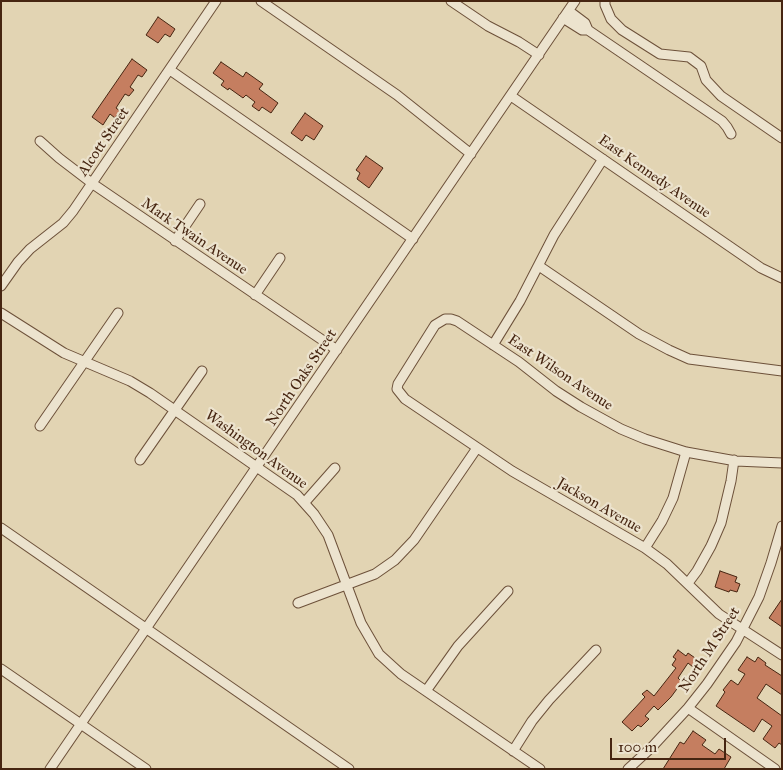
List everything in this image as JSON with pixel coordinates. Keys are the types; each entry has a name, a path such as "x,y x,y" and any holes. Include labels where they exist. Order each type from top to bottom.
{"street":[{"name":"Alcott Street","path":"1,286 30,249 68,217 93,184 216,1"},
{"path":"261,1 397,95 471,154"},
{"path":"451,1 484,23 540,55"},
{"name":"North Oaks Street","path":"50,769 540,55 575,1"},
{"path":"605,1 611,19 622,30 660,54 689,57 698,63 710,86 721,96 782,138"},
{"path":"566,15 585,23 588,30 722,121 732,134"},
{"path":"170,70 413,239"},
{"name":"East Kennedy Avenue","path":"511,96 761,268 782,278"},
{"name":"Mark Twain Avenue","path":"40,141 93,184 337,350"},
{"path":"493,345 511,318 554,235 603,159"},
{"path":"175,241 200,204"},
{"path":"255,295 280,258"},
{"path":"539,266 640,334 669,350 689,358 782,371"},
{"path":"40,426 118,312"},
{"name":"Washington Avenue","path":"1,313 64,353 130,381 283,484 305,502 328,535 361,623 379,654 388,663 426,691 540,769"},
{"name":"East Wilson Avenue","path":"396,389 400,378 435,325 445,319 457,321 532,372 556,391 601,419 645,439 686,452 734,460 782,463"},
{"path":"140,460 202,371"},
{"name":"Jackson Avenue","path":"396,389 405,399 477,448 534,484 645,548 667,564 719,614 782,655"},
{"path":"298,603 375,574 404,551 418,534 477,448"},
{"path":"645,548 662,521 673,498 686,452"},
{"path":"688,584 712,546 722,523 734,460"},
{"path":"305,502 335,468"},
{"name":"North M Street","path":"628,769 652,747 688,708 716,672 742,630 759,597 778,553 782,526"},
{"path":"1,528 350,769"},
{"path":"426,691 458,646 508,591"},
{"path":"513,751 548,700 596,650"},
{"path":"1,669 146,769"},
{"path":"688,708 775,769"}],"building":[{"path":"158,17 175,29 170,37 165,34 158,43 146,35"},
{"path":"132,59 147,70 142,77 138,75 130,87 134,90 129,96 125,94 116,108 120,111 115,118 110,114 103,125 92,117"},
{"path":"221,62 243,77 246,72 263,84 259,89 278,103 271,113 262,107 259,111 252,106 255,102 246,95 243,98 221,85 224,81 213,73"},
{"path":"305,113 323,126 314,140 306,135 302,141 291,133"},
{"path":"366,156 383,168 369,188 357,179 360,173 356,170"},
{"path":"720,571 737,577 735,582 740,584 737,592 730,590 729,592 715,587"},
{"path":"782,599 782,627 769,618"},
{"path":"678,650 686,656 688,653 698,660 693,667 688,663 678,678 682,682 671,697 658,710 654,706 645,716 649,719 641,727 638,725 632,731 622,722 645,697 642,694 647,690 654,696 676,668 672,665 676,659 673,657"},
{"path":"747,657 755,662 758,657 766,663 765,665 782,676 782,695 766,684 757,698 782,716 782,745 779,743 775,748 763,739 772,726 762,719 754,732 716,706 725,692 723,690 731,680 738,685 745,674 738,670"},
{"path":"693,731 706,740 702,745 715,754 719,749 731,757 724,769 663,769 680,742 684,744"}]}
